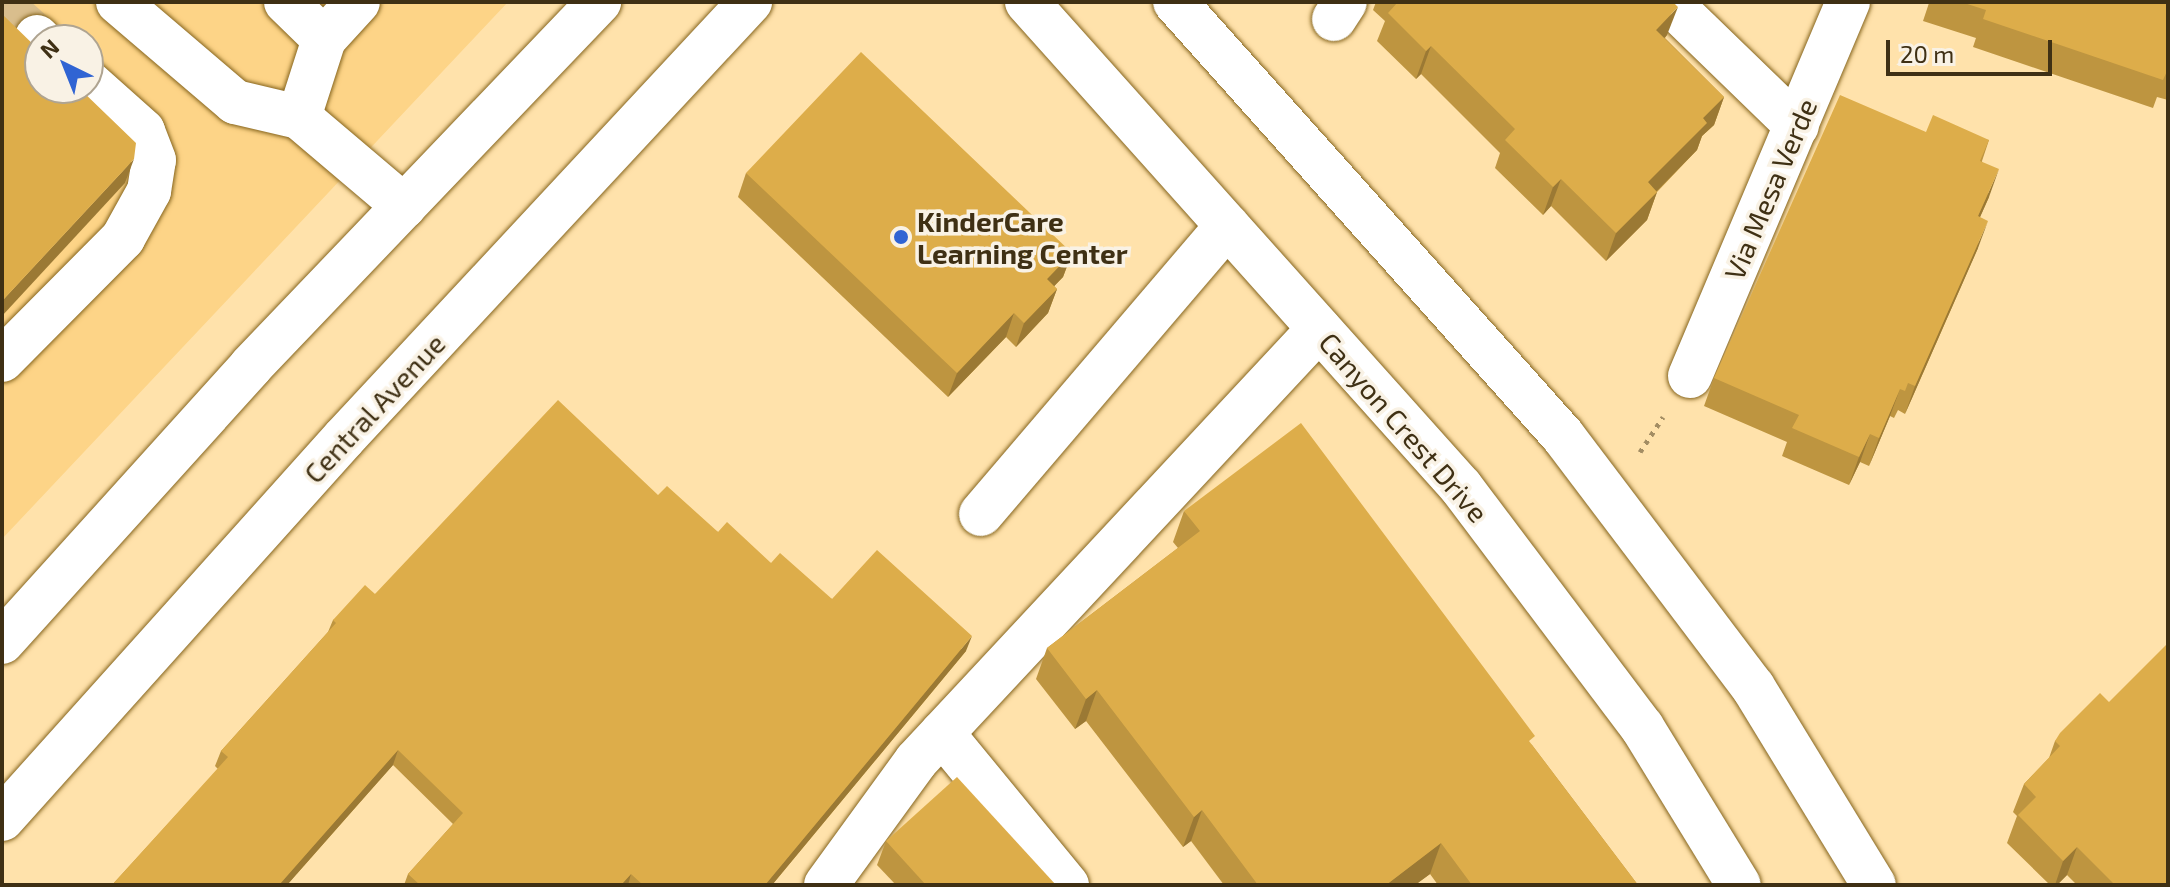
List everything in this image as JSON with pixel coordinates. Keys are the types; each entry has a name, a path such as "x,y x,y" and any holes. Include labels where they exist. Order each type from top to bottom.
{"main road":[{"path":"118,2 235,102 299,117 404,206"},
{"path":"286,2 324,39"},
{"path":"299,117 324,39 358,2"},
{"path":"2,642 404,206 599,2"},
{"name":"Central Avenue","path":"2,819 344,438 750,2"},
{"name":"Canyon Crest Drive","path":"1027,2 1480,512 1642,727 1739,885"},
{"path":"1175,2 1563,436 1753,687 1874,885"},
{"path":"1669,2 1797,126"},
{"name":"Via Mesa Verde","path":"1690,376 1848,2"},
{"path":"2,360 123,238 149,191 154,160 143,131 104,96"},
{"path":"981,514 1227,226"},
{"path":"842,878 942,733 1319,329"},
{"path":"942,733 1067,885"}],"path":[{"path":"1609,497 1690,376"}],"shaded area":[{"path":"2,2 508,2 2,539"}],"building":[{"path":"1398,2 1673,2 1678,7 1656,30 1724,97 1703,118 1707,123 1648,182 1657,192 1616,233 1561,179 1553,187 1505,140 1515,129 1431,46 1426,51 1388,13"},
{"path":"1961,2 2168,2 2168,69 2163,80 1983,19 1986,10"},
{"path":"2,14 24,35 24,104 96,104 136,143 134,159 2,301"},
{"name":"KinderCare Learning Center","path":"861,52 1072,253 1047,279 1057,289 1024,323 1014,313 957,373 746,173"},
{"path":"1840,95 1926,132 1933,115 1989,140 1980,161 1999,169 1978,216 1988,221 1915,386 1908,383 1905,391 1900,389 1879,438 1870,434 1859,457 1792,428 1799,415 1714,378"},
{"path":"558,400 658,495 667,486 718,532 727,522 771,563 780,553 832,599 877,550 972,636 765,885 643,885 631,874 621,885 420,885 408,874 463,813 398,750 279,885 112,885 228,757 221,751 336,623 333,620 365,585 375,594"},
{"path":"1301,423 1535,736 1529,741 1638,885 1472,885 1441,843 1386,885 1258,885 1202,810 1194,817 1097,690 1086,699 1047,648 1200,531 1184,511"},
{"path":"2168,643 2168,885 2115,885 2077,847 2063,861 2018,815 2036,797 2024,784 2060,746 2055,741 2060,733 2100,693 2109,702"},
{"path":"957,777 1056,885 926,885 886,841"}],"tunnel":[{"path":"2,5 24,25"}],"place":[{"name":"KinderCare Learning Center","path":"901,237"}]}
